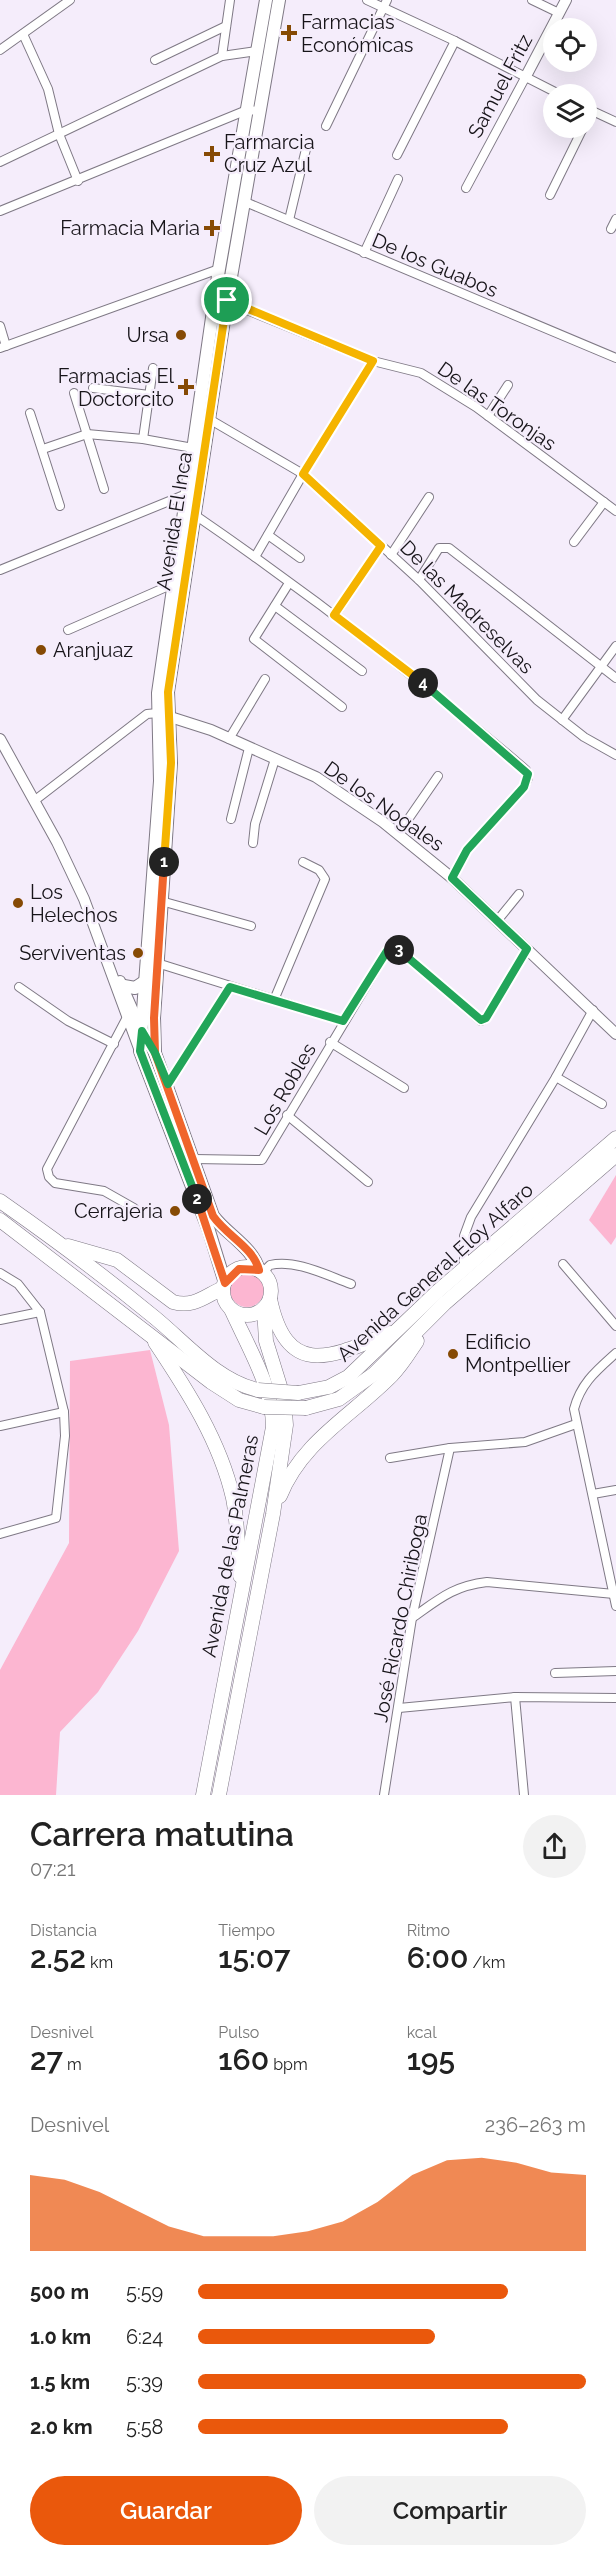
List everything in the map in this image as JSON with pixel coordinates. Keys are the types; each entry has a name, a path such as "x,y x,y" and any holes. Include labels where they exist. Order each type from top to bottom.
{"main road":[{"name":"Avenida El Inca","path":"140,1051 138,1034 147,980 163,714 195,514 193,448 221,299 243,201 257,51 266,0"},
{"name":"Avenida El Inca","path":"155,1053 157,963 171,763 158,693 173,584 209,419 221,299 219,269 279,0"},
{"path":"123,986 135,988 147,980"},
{"name":"Avenida de las Palmeras","path":"140,1051 209,1231 224,1286 225,1300 263,1382 273,1416 266,1474 203,1795"},
{"name":"Avenida de las Palmeras","path":"155,1053 168,1084 213,1216 221,1227 251,1254 270,1285 266,1341 287,1411 273,1514 219,1795"},
{"name":"Avenida General Eloy Alfaro","path":"0,1201 62,1245 216,1370 245,1386 258,1390 298,1393 329,1387 348,1377 464,1269 616,1138"},
{"name":"Avenida General Eloy Alfaro","path":"0,1220 147,1330 211,1382 239,1400 264,1407 306,1408 339,1399 358,1387 429,1322 445,1303 616,1155"},
{"path":"62,1245 117,1260 173,1302 181,1304 199,1302 224,1286 239,1269 261,1272"},
{"path":"231,1309 244,1315 252,1315 267,1303 280,1334 296,1350 323,1357 341,1353 398,1330"},
{"path":"273,1514 291,1474 309,1448 392,1376 429,1322"},
{"path":"147,1330 188,1392 216,1446 232,1498 242,1592"}],"street":[{"path":"0,50 70,0"},
{"path":"222,56 230,0"},
{"path":"366,0 385,4 543,86"},
{"path":"532,0 559,13"},
{"name":"Samuel Fritz","path":"466,188 566,0"},
{"path":"326,126 385,4"},
{"path":"155,60 226,26"},
{"path":"23,34 48,89 59,134 78,182"},
{"path":"397,156 454,40"},
{"path":"0,162 222,56 257,51"},
{"path":"0,211 253,111"},
{"path":"597,113 616,122"},
{"path":"550,195 578,138"},
{"path":"289,220 306,149"},
{"path":"364,253 398,178"},
{"name":"De los Guabos","path":"243,201 616,358"},
{"path":"611,229 616,219"},
{"path":"0,326 3,347 219,269"},
{"name":"De las Toronjas","path":"221,299 373,361 421,373 488,416 616,511"},
{"path":"255,557 373,361"},
{"path":"143,440 153,368"},
{"path":"488,416 508,385"},
{"path":"93,388 149,395"},
{"path":"74,393 104,489"},
{"path":"30,413 60,506"},
{"name":"De las Madreselvas","path":"209,419 303,474 419,580 529,692 584,737 616,754"},
{"path":"43,449 87,434 193,448"},
{"path":"0,570 193,494"},
{"path":"392,555 429,497"},
{"path":"574,542 604,502"},
{"path":"195,514 438,694 526,770 528,778 524,787 467,850 452,878"},
{"path":"268,535 300,558"},
{"path":"334,615 381,546"},
{"path":"419,580 439,548 448,548 616,678"},
{"path":"289,583 254,639 342,707"},
{"path":"68,630 173,584"},
{"path":"275,606 362,671"},
{"path":"562,720 616,646"},
{"path":"229,739 265,679"},
{"path":"34,801 147,714 163,714"},
{"name":"De los Nogales","path":"163,714 211,730 331,786 398,834 452,878 616,1034"},
{"name":"Avenida de las Palmeras","path":"0,739 84,899 108,960 126,1019 155,1053"},
{"path":"231,819 249,748"},
{"path":"253,843 255,824 275,759"},
{"path":"398,834 438,776"},
{"path":"274,1000 326,879 319,870 303,862"},
{"path":"497,921 519,894"},
{"path":"161,901 251,926"},
{"name":"Los Robles","path":"194,1159 262,1160 330,1042 387,951 393,948 400,950 475,1018 481,1020 486,1018 527,949"},
{"name":"Avenida de las Palmeras","path":"108,960 123,986 138,1034"},
{"path":"157,963 343,1021"},
{"path":"19,987 68,1021 115,1041 128,1035 138,1034"},
{"path":"168,1084 230,987"},
{"path":"464,1269 464,1236 471,1217 556,1077 593,1010"},
{"path":"126,1019 47,1169 49,1177 55,1183 104,1191 134,1208"},
{"path":"330,1042 404,1088"},
{"path":"556,1077 602,1104"},
{"path":"287,1115 368,1182"},
{"path":"261,1272 270,1265 283,1263 351,1284"},
{"path":"563,1264 616,1326"},
{"path":"0,1273 18,1284 40,1312 64,1412 65,1436 56,1518 0,1534"},
{"path":"0,1320 40,1312"},
{"path":"616,1353 581,1387 574,1409 616,1606"},
{"path":"0,1426 64,1412"},
{"path":"390,1458 450,1448 525,1442 576,1424"},
{"name":"José Ricardo Chiriboga","path":"384,1795 412,1618 450,1448"},
{"path":"593,1494 616,1490"},
{"path":"412,1618 451,1590 469,1584 487,1582 614,1594"},
{"path":"555,1673 616,1671"},
{"path":"399,1708 515,1698 616,1698"},
{"path":"515,1698 524,1795"}],"shaded area":[{"path":"616,1175 616,1237 611,1245 589,1220"},
{"path":"247,1273 259,1278 264,1290 259,1302 247,1307 235,1302 230,1290 235,1278"},
{"path":"150,1350 169,1425 179,1551 138,1631 98,1692 60,1732 56,1795 0,1795 0,1670 69,1543 70,1361"}],"place":[{"name":"Farmacias Económicas","path":"289,33"},
{"name":"Farmarcia Cruz Azul","path":"212,154"},
{"name":"Farmacia Maria","path":"212,228"},
{"name":"Ursa","path":"181,335"},
{"name":"Farmacias El Doctorcito","path":"186,387"},
{"name":"Aranjuaz","path":"41,650"},
{"name":"Los Helechos","path":"18,903"},
{"name":"Serviventas","path":"138,953"},
{"name":"Cerrajeria","path":"175,1211"},
{"name":"Edificio Montpellier","path":"453,1354"}],"route":[{"path":"227,300 168,692 171,763 154,1018 155,1053 168,1084 213,1216 221,1227 251,1254 259,1270 239,1269 233,1272 225,1283 209,1231 140,1051 142,1031 155,1053 168,1084 230,987 343,1021 387,951 393,948 400,950 475,1018 483,1020 527,949 452,878 467,850 524,787 528,778 526,770 438,694 334,615 381,546 303,474 373,361 227,300"}]}
